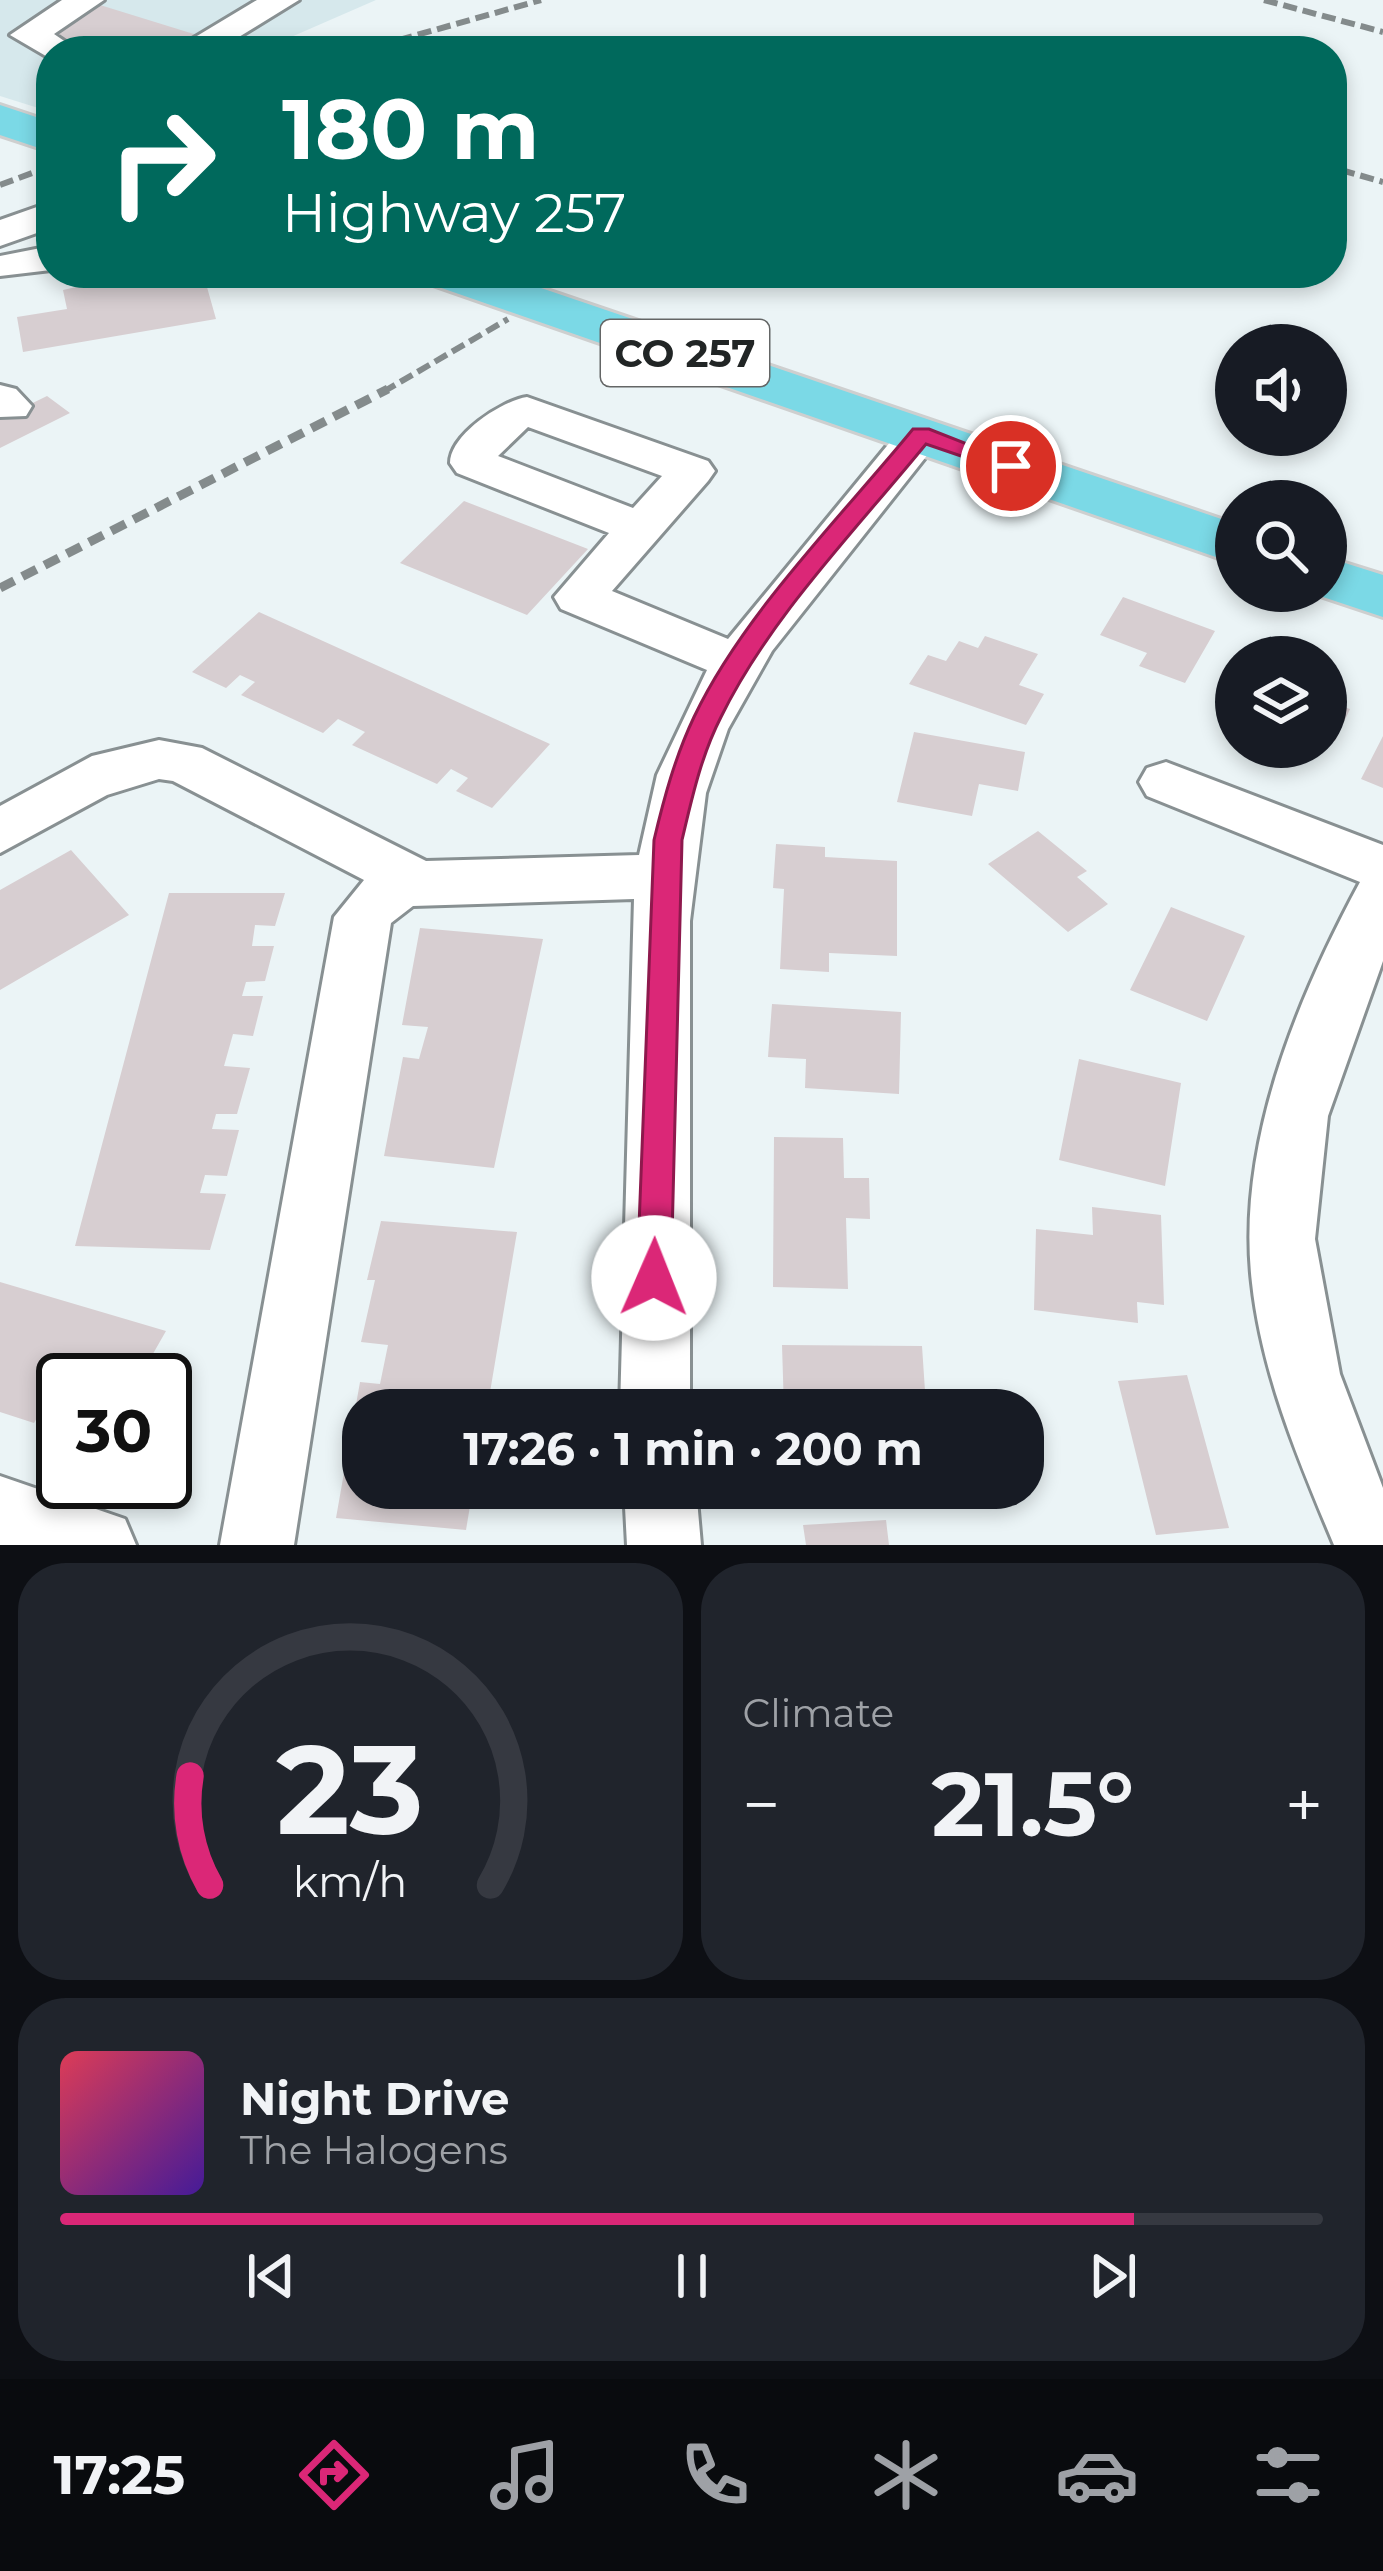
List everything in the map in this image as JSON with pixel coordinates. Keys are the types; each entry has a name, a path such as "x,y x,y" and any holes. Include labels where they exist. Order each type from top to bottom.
{"main road":[{"path":"0,119 36,132"},
{"name":"CO 257","path":"492,288 1215,538"},
{"path":"1347,584 1383,597"}],"street":[{"path":"0,27 20,25 63,0"},
{"path":"36,39 28,35 87,0"},
{"path":"219,0 268,6"},
{"path":"216,36 268,6"},
{"path":"12,261 36,232"},
{"path":"640,528 472,461 521,411 692,470 640,528 579,596 740,664"},
{"path":"655,1389 665,876 684,773 708,715 740,664 921,434"},
{"path":"0,832 126,762 157,756 183,762 419,884"},
{"path":"1166,782 1383,868"},
{"path":"257,1545 363,917 374,901 396,887 665,876"},
{"path":"1371,1545 1333,1457 1305,1370 1281,1233 1283,1190 1311,1071 1383,892"},
{"path":"661,1509 664,1545"},
{"path":"0,1512 99,1545"}],"shaded area":[{"path":"0,0 376,0 293,36 36,36 36,107 0,96"}],"building":[{"path":"100,5 197,35 195,36 48,36"},
{"path":"207,288 216,319 23,352 17,317 67,309 63,290"},
{"path":"47,396 70,413 0,448 0,419"},
{"path":"464,501 588,549 527,615 400,563"},
{"path":"1123,597 1215,631 1185,683 1139,666 1147,653 1100,635"},
{"path":"259,612 550,744 492,808 456,791 468,778 451,769 437,784 352,745 365,732 338,719 323,733 241,695 255,682 240,675 226,688 192,672"},
{"path":"985,636 1038,654 1019,685 1044,694 1026,725 909,684 928,655 946,661 959,641 978,648"},
{"path":"914,732 1025,752 1018,791 979,784 972,816 897,802"},
{"path":"1383,736 1383,788 1361,779"},
{"path":"1038,831 1087,871 1077,877 1108,904 1068,932 988,864"},
{"path":"776,844 825,847 825,857 897,861 897,956 829,953 829,972 780,969 784,889 773,888"},
{"path":"71,850 129,915 0,990 0,890"},
{"path":"169,893 285,893 275,926 255,925 252,946 274,946 265,981 246,982 242,996 263,996 253,1036 233,1034 224,1066 250,1068 237,1114 216,1114 212,1129 239,1130 227,1176 205,1175 200,1193 226,1194 210,1250 75,1246"},
{"path":"1171,907 1245,936 1207,1021 1130,990"},
{"path":"420,928 543,939 494,1168 384,1156 403,1057 419,1059 428,1027 402,1025"},
{"path":"772,1004 901,1012 899,1094 805,1088 806,1059 768,1057"},
{"path":"1079,1059 1181,1083 1165,1186 1059,1160"},
{"path":"774,1137 843,1138 844,1178 869,1178 870,1219 846,1218 848,1289 773,1287"},
{"path":"1092,1207 1161,1215 1164,1305 1137,1302 1138,1323 1034,1310 1036,1229 1093,1235"},
{"path":"381,1221 517,1232 491,1389 359,1389 360,1382 380,1384 388,1345 361,1342 375,1280 367,1280"},
{"path":"0,1282 166,1331 153,1353 36,1353 34,1423 0,1412"},
{"path":"782,1345 922,1346 925,1389 783,1389"},
{"path":"1187,1375 1229,1528 1156,1535 1118,1381"},
{"path":"342,1484 342,1509 470,1509 466,1530 336,1518"},
{"path":"886,1520 889,1545 806,1545 803,1525"}],"railway":[{"path":"413,36 541,0"},
{"path":"1264,0 1383,32"},
{"path":"0,185 36,172"},
{"path":"1347,172 1383,182"},
{"path":"383,392 508,319"},
{"path":"0,588 388,389"}],"route":[{"path":"654,1278 661,921 668,840 684,773 708,715 758,636 921,434 1011,466"}]}
